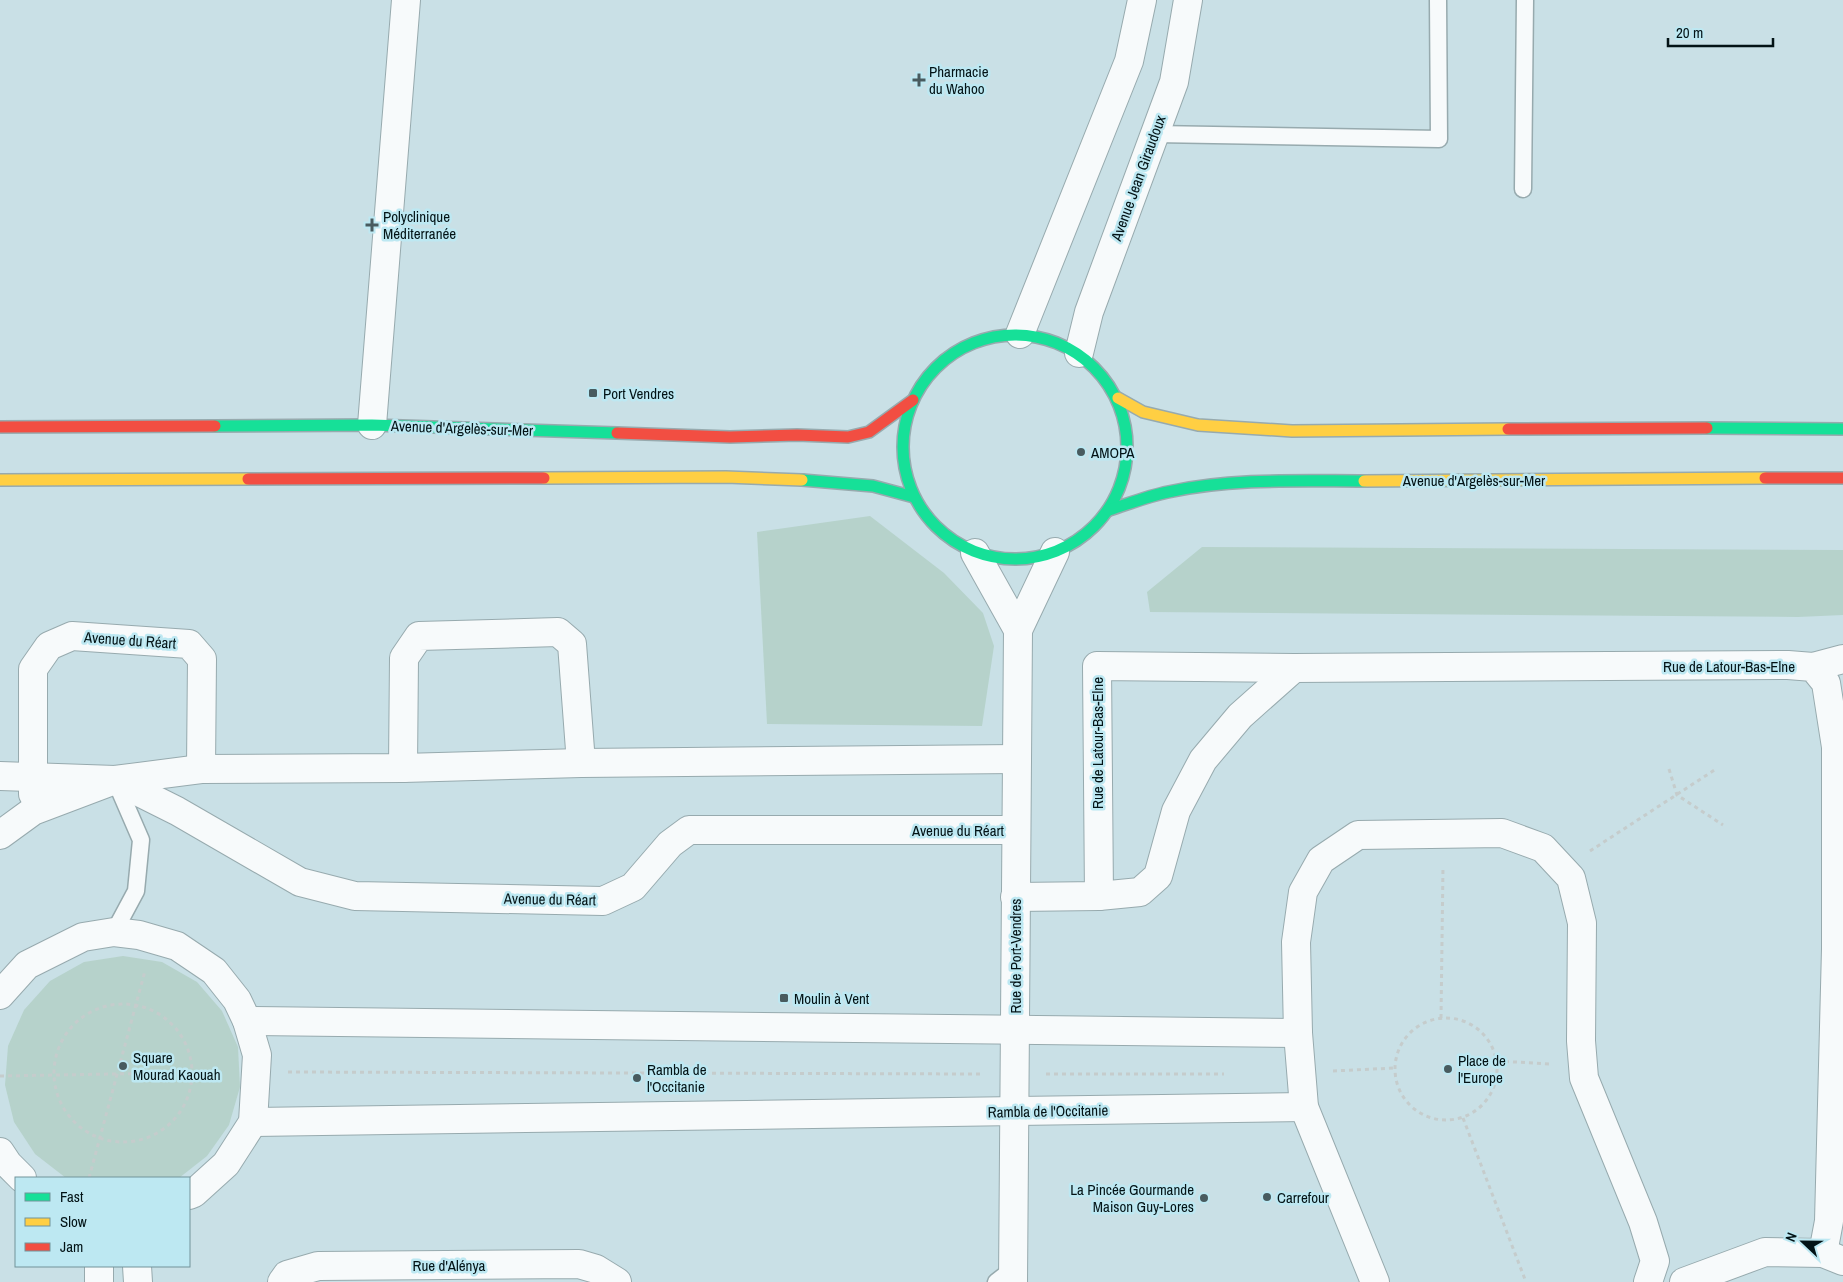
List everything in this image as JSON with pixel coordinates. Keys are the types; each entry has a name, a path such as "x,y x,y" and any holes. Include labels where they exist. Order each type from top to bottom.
{"main road":[{"path":"1020,334 1051,339 1079,354 1101,373 1118,398 1126,426 1128,455 1122,484 1109,510 1085,535 1055,552 1028,559 1001,559 975,553 950,539 929,520 914,497 904,465 904,432 913,400 934,368 959,349 988,337 1020,334"},
{"path":"1118,398 1143,412 1198,425 1292,431 1594,428 1843,429"},
{"name":"Avenue d'Argelès-sur-Mer","path":"0,427 372,424 730,437 797,435 848,437 869,432 913,400"},
{"path":"0,480 726,477 848,483 874,486 914,497"},
{"name":"Avenue d'Argelès-sur-Mer","path":"1109,510 1168,492 1223,484 1273,481 1843,478"}],"street":[{"path":"372,424 406,0"},
{"path":"1020,334 1129,61 1142,0"},
{"name":"Avenue Jean Giraudoux","path":"1079,354 1089,312 1174,82 1188,0"},
{"name":"Rue de Port-Vendres","path":"1007,1278 1014,1111 1018,630 1055,552"},
{"name":"Rue de Port-Vendres","path":"975,553 1018,630"},
{"path":"403,768 404,658 419,636 558,632 572,644 581,763"},
{"name":"Avenue du Réart","path":"33,810 33,669 49,646 72,636 189,644 202,660 201,769"},
{"path":"1813,668 1843,659"},
{"name":"Rue de Latour-Bas-Elne","path":"1099,896 1097,666 1294,668 1788,665 1813,668 1826,683 1836,747 1839,950 1829,1220 1833,1257"},
{"path":"1016,898 1099,896 1140,892 1158,876 1176,811 1203,760 1240,716 1294,668"},
{"name":"Avenue du Réart","path":"0,776 115,780 201,769 1017,759"},
{"name":"Avenue du Réart","path":"0,835 33,810 115,780 177,811 300,882 355,896 603,901 633,887 670,844 689,830 1016,830"},
{"path":"1375,1282 1304,1107 1298,1033 1296,942 1303,892 1321,860 1358,835 1502,833 1543,848 1571,878 1582,923 1581,1041 1584,1078 1643,1222 1655,1261 1648,1282"},
{"path":"0,995 27,965 83,937 114,932 139,935 177,946 214,971 237,1000 247,1021 257,1055 253,1122 226,1164 190,1195"},
{"path":"247,1021 1298,1033"},
{"name":"Rambla de l'Occitanie","path":"253,1122 1304,1107"},
{"path":"0,1152 8,1164 21,1177"},
{"path":"1684,1282 1766,1252 1833,1257"},
{"name":"Rue d'Alénya","path":"282,1282 287,1275 318,1266 579,1264 596,1269 617,1282"},
{"path":"99,1267 99,1282"},
{"path":"137,1267 138,1282"}],"lane":[{"path":"1155,134 1438,139 1438,0"},
{"path":"1523,189 1525,0"},
{"path":"114,932 136,891 141,840 115,780"}],"path":[{"path":"1669,769 1677,795 1723,825"},
{"path":"1562,869 1716,769"},
{"path":"1441,1018 1444,834"},
{"path":"89,1177 154,939"},
{"path":"116,1005 136,1005 158,1014 176,1029 188,1049 192,1073 189,1095 179,1114 163,1130 144,1140 122,1143 100,1138 82,1129 68,1114 58,1096 54,1075 57,1055 66,1036 79,1021 96,1010 116,1005"},
{"path":"1441,1018 1457,1019 1471,1024 1483,1034 1492,1046 1497,1061 1496,1079 1490,1096 1478,1110 1463,1118 1446,1121 1430,1119 1415,1111 1404,1099 1396,1085 1394,1068 1397,1053 1403,1040 1426,1021 1441,1018"},
{"path":"1497,1061 1583,1065"},
{"path":"1301,1073 1394,1068"},
{"path":"0,1076 255,1072 1233,1074"},
{"path":"1463,1118 1526,1282"}],"green space":[{"path":"870,516 944,573 983,613 994,646 982,726 767,724 757,532"},
{"path":"1202,547 1843,550 1843,615 1798,617 1150,612 1147,592"},
{"name":"Square Mourad Kaouah","path":"123,956 162,962 197,982 222,1011 238,1047 240,1087 229,1125 207,1156 180,1177 65,1177 35,1154 14,1122 5,1085 8,1046 24,1010 50,981 84,962"}],"traffic: fast":[{"path":"1004,335 1026,335 1058,343 1068,348 1086,360 1102,376 1119,404 1125,425 1127,447 1125,469 1119,490 1102,518 1086,534 1058,551 1026,559 1004,559 972,551 962,546 944,534 928,518 911,490 903,458 903,436 911,404 916,394 928,376 944,360 972,343 1004,335"},
{"path":"215,426 372,425 617,433"},
{"path":"1707,428 1843,429"},
{"path":"802,480 873,486 914,497"},
{"path":"1109,510 1161,494 1216,484 1266,481 1364,481"}],"traffic: slow":[{"path":"1118,398 1143,412 1198,425 1292,431 1508,429"},
{"path":"544,478 726,477 802,480"},
{"path":"1364,481 1765,478"},
{"path":"0,480 248,479"}],"traffic: jam":[{"path":"617,433 730,437 797,435 848,437 869,432 913,400"},
{"path":"0,427 215,426"},
{"path":"1508,429 1707,428"},
{"path":"248,479 544,478"},
{"path":"1765,478 1843,478"}],"place":[{"name":"Pharmacie du Wahoo","path":"919,80"},
{"name":"Polyclinique Méditerranée","path":"372,225"},
{"name":"Port Vendres","path":"593,393"},
{"name":"AMOPA","path":"1081,452"},
{"name":"Moulin à Vent","path":"784,998"},
{"name":"Square Mourad Kaouah","path":"123,1066"},
{"name":"Place de l'Europe","path":"1448,1069"},
{"name":"Rambla de l'Occitanie","path":"637,1078"},
{"name":"Carrefour","path":"1267,1197"},
{"name":"La Pincée Gourmande Maison Guy-Lores","path":"1204,1198"}]}
